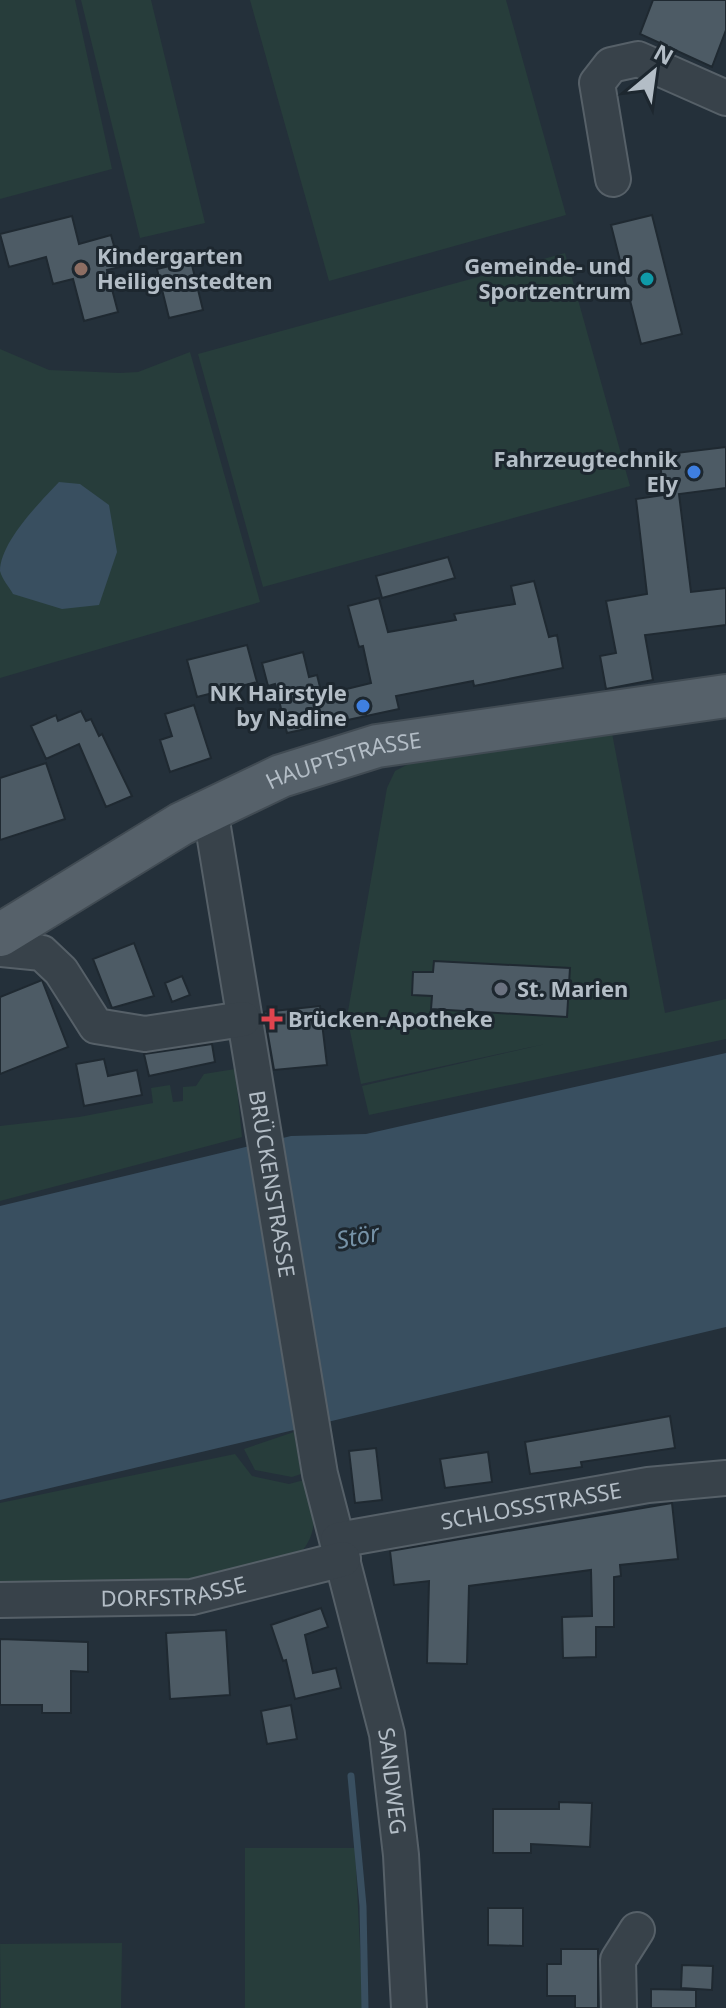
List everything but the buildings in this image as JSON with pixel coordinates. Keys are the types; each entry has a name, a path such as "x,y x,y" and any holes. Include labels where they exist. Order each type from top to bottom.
{"main road":[{"name":"HAUPTSTRASSE","path":"0,935 210,809 281,776 377,746 726,696"}],"street":[{"path":"613,179 597,83 611,65 638,59 726,98"},
{"name":"BRÜCKENSTRASSE","path":"210,809 318,1461 341,1549"},
{"path":"0,949 42,953 61,971 96,1026 145,1034 243,1019"},
{"name":"SCHLOSSSTRASSE","path":"341,1549 660,1483 726,1478"},
{"name":"DORFSTRASSE","path":"0,1600 192,1597 341,1549"},
{"name":"SANDWEG","path":"341,1549 387,1734 401,1855 409,2008"},
{"path":"619,2008 618,1960 637,1930"}],"green space":[{"path":"0,0 75,0 112,169 0,199"},
{"path":"81,0 151,0 205,223 140,238"},
{"path":"250,0 506,0 566,215 329,281"},
{"path":"565,253 630,486 263,587 198,354"},
{"path":"0,349 49,370 120,373 138,372 190,352 260,602 0,678"},
{"path":"612,733 665,1013 726,999 726,1039 369,1115 362,1086 545,1044 361,1084 347,1017 387,788 395,771 416,760"},
{"path":"235,1069 242,1137 0,1201 0,1126 79,1117 153,1103 151,1088 170,1085 173,1102 183,1101 183,1087 196,1086 204,1074"},
{"path":"294,1432 301,1474 292,1477 255,1470 244,1449"},
{"path":"235,1454 252,1476 289,1484 304,1480 313,1512 313,1528 307,1544 288,1561 255,1573 212,1581 115,1588 0,1589 0,1503"},
{"path":"245,1848 355,1848 363,2008 245,2008"},
{"path":"122,1943 121,2008 1,2008 0,1944"}],"water":[{"path":"59,482 80,484 109,505 117,552 99,605 62,609 13,594 0,571 14,535"},
{"name":"Stör","path":"726,1053 726,1327 0,1500 0,1206 291,1136 366,1134"}],"waterway":[{"path":"351,1776 363,1906 365,2008"}],"place":[{"name":"Kindergarten Heiligenstedten","path":"81,269"},
{"name":"Gemeinde- und Sportzentrum","path":"647,279"},
{"name":"Fahrzeugtechnik Ely","path":"694,472"},
{"name":"NK Hairstyle by Nadine","path":"363,706"},
{"name":"St. Marien","path":"501,989"},
{"name":"Brücken-Apotheke","path":"272,1019"}]}
